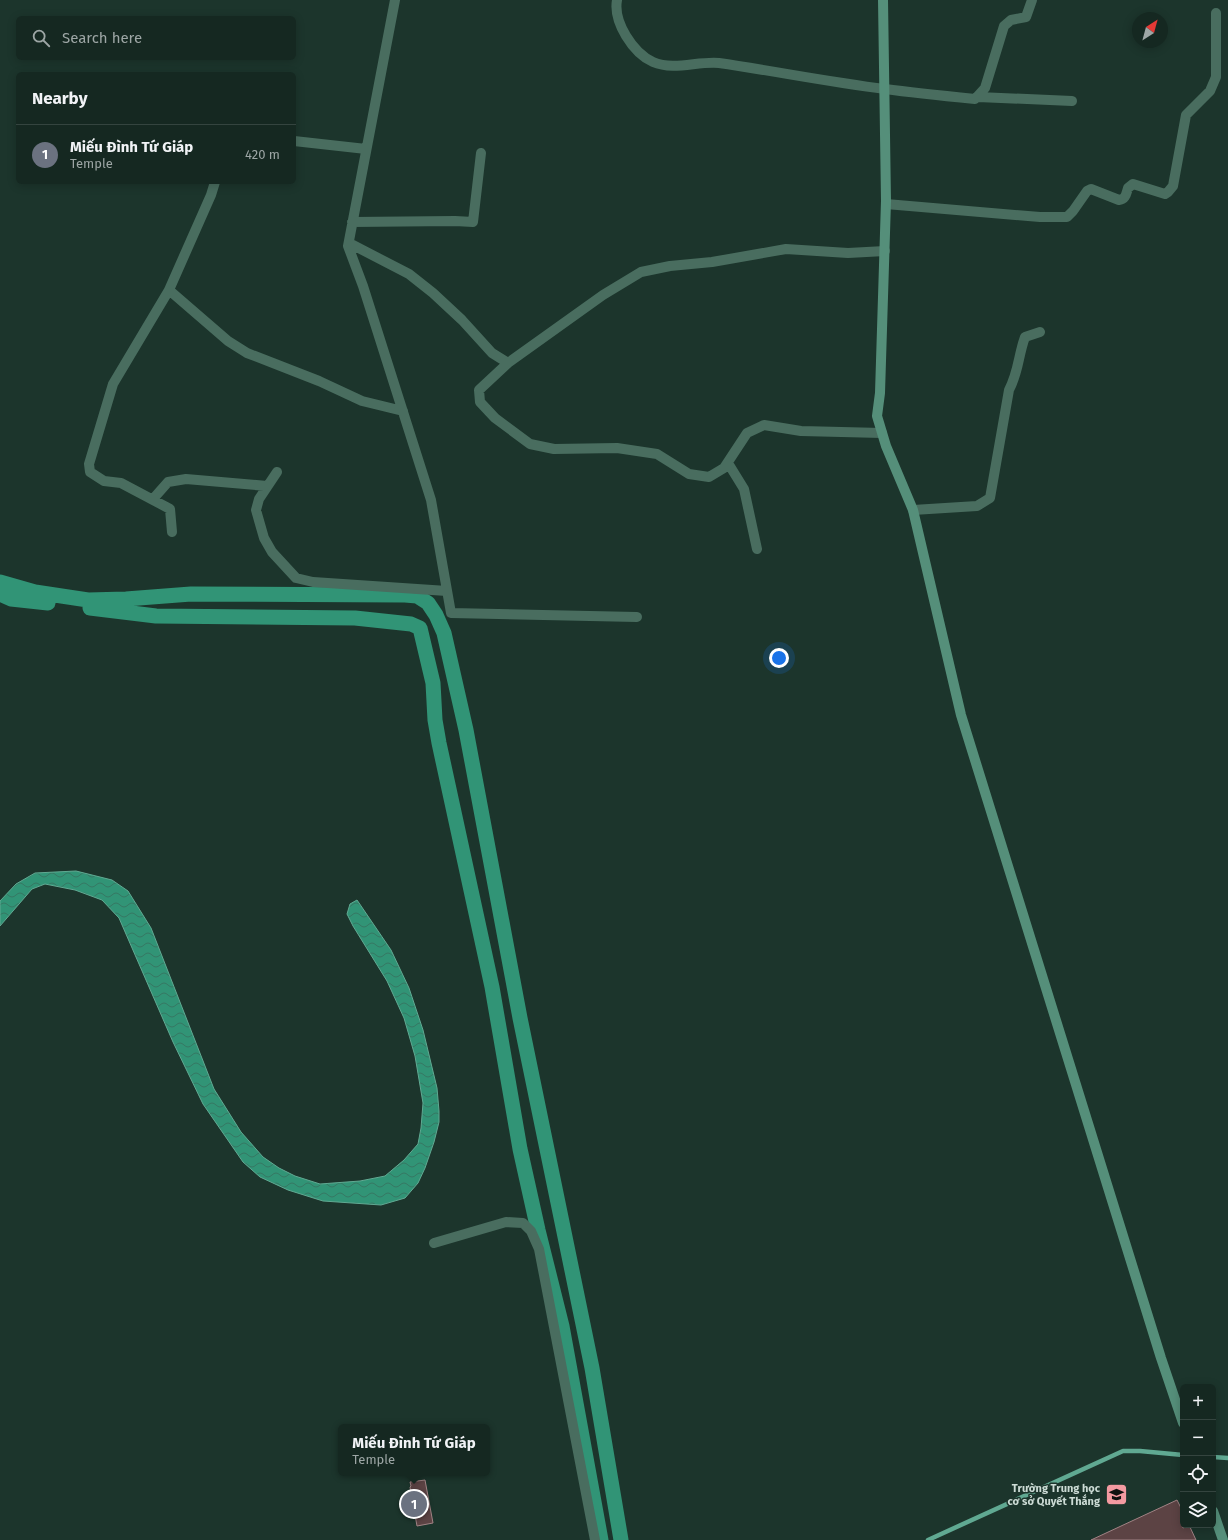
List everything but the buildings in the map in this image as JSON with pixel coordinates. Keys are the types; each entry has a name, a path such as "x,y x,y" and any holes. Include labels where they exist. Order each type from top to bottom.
{"street":[{"path":"395,0 348,246 363,286 431,500 451,612 637,617"},
{"path":"617,0 616,6 622,31 639,53 652,61 666,66 718,63 885,89 975,99 978,97 1072,101"},
{"path":"883,0 886,204 880,394 877,416 886,446 912,510 961,715 1161,1358 1182,1420"},
{"path":"978,97 985,88 1004,26 1011,20 1026,18 1032,0"},
{"path":"886,204 1040,217 1067,217 1087,191 1091,189 1119,200 1123,199 1128,188 1133,184 1165,194 1173,186 1186,115 1210,91 1216,77 1216,13"},
{"path":"296,141 366,149"},
{"path":"352,222 474,222 481,153"},
{"path":"172,532 170,509 121,483 104,481 90,472 89,464 113,384 169,290 211,195 214,184"},
{"path":"349,242 409,274 433,292 462,320 492,353 508,363"},
{"path":"882,433 801,431 764,425 747,433 724,468 709,477 689,474 657,454 618,448 554,449 530,444 494,418 480,402 479,390 508,363 604,295 642,272 670,266 712,262 786,249 848,253 885,251"},
{"path":"169,290 228,341 247,353 319,380 362,401 402,411"},
{"path":"912,510 977,506 990,498 1009,390 1016,378 1020,362 1020,351 1025,337 1040,332"},
{"path":"728,463 744,489 757,549"},
{"path":"277,472 259,499 256,510 264,538 272,552 296,578 313,582 447,591"},
{"path":"153,499 168,482 186,479 267,486"},
{"path":"434,1243 506,1222 523,1223 531,1231 539,1248 595,1540"},
{"path":"1216,1520 1223,1540"}],"water":[{"path":"76,871 112,880 128,891 151,928 214,1089 241,1132 263,1157 279,1168 295,1176 320,1184 360,1181 385,1176 404,1160 418,1144 421,1128 423,1103 415,1056 404,1018 387,981 347,914 350,904 357,900 391,950 409,988 423,1030 437,1088 439,1122 434,1142 418,1183 405,1198 381,1205 323,1201 288,1190 260,1177 243,1162 203,1104 173,1042 119,918 102,900 75,890 45,884 32,889 0,926 0,901 16,884 35,873"}],"waterway":[{"path":"0,582 35,592 88,600 126,599 191,594 405,595 417,596 428,603 436,615 444,633 466,730 520,1018 592,1368 621,1540"},
{"path":"0,594 11,599 48,603"},
{"path":"90,608 156,616 355,618 411,624 420,628 433,683 435,720 439,743 492,987 520,1149 562,1326 601,1540"},
{"path":"928,1540 1123,1451 1180,1455"},
{"path":"1216,1457 1228,1458"}],"place":[{"name":"Trường Trung học cơ sở Quyết Thắng","path":"1116,1494"},
{"name":"Miếu Đình Tứ Giáp","path":"414,1504"}]}
